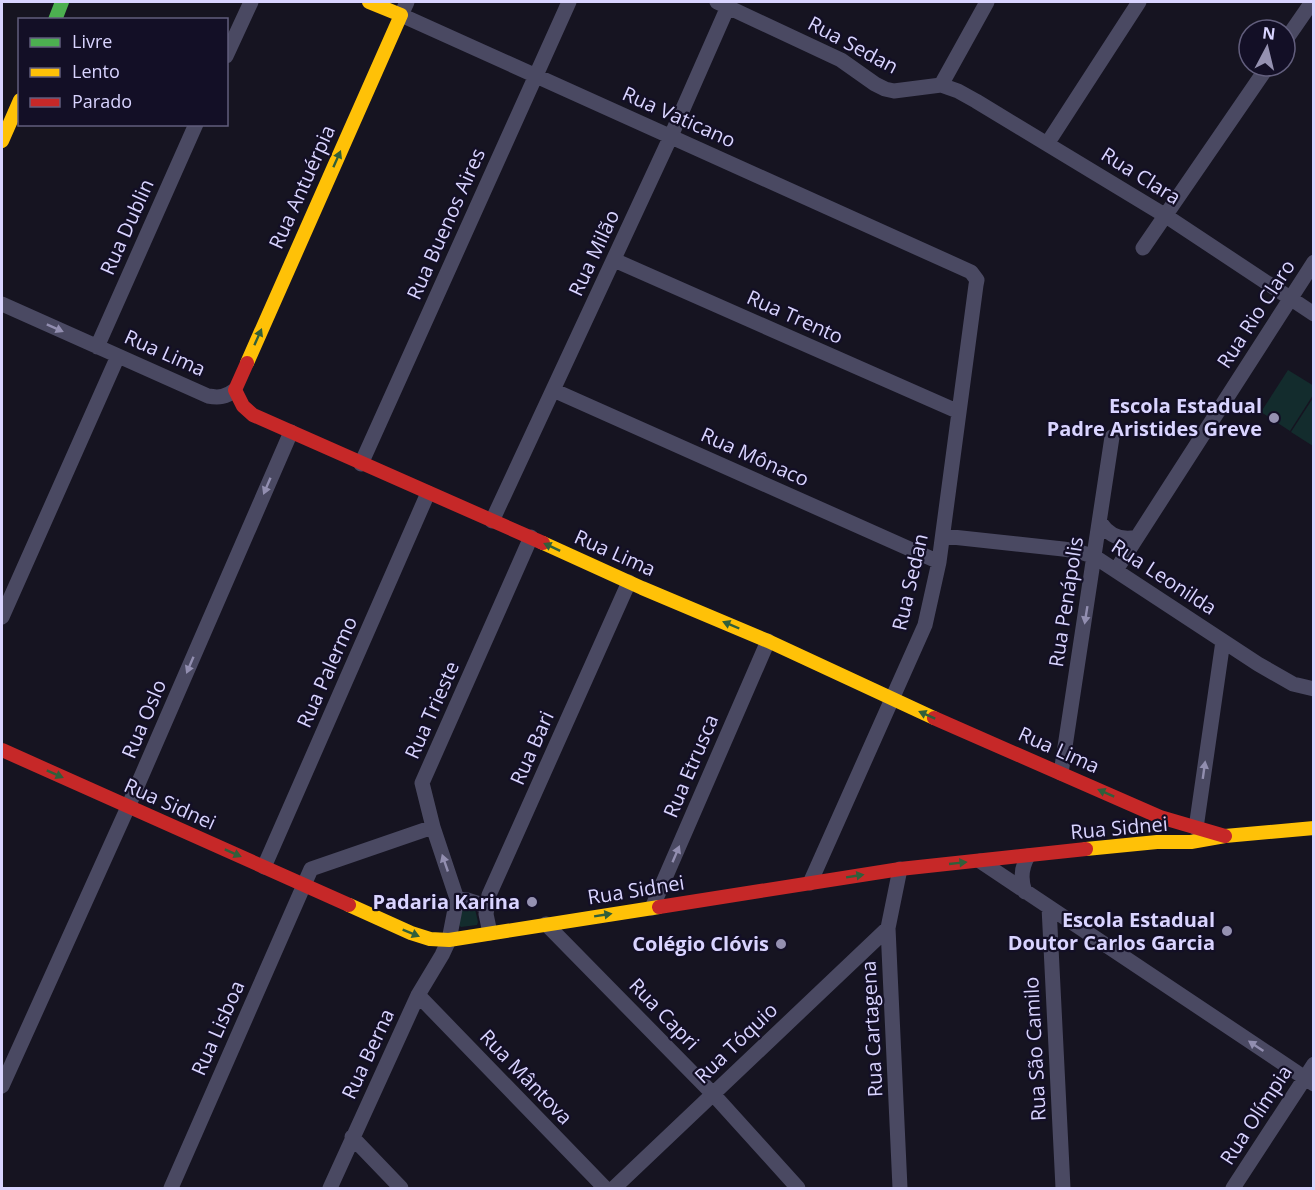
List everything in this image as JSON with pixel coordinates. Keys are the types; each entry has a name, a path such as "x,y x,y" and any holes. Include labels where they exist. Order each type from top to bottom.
{"main road":[{"name":"Rua Vaticano","path":"369,2 404,8"},
{"name":"Rua Antuérpia","path":"235,390 404,8"},
{"path":"2,141 18,105"},
{"name":"Rua Lima","path":"235,390 241,404 251,414 361,464 768,641 893,700 1160,817 1193,823 1225,836"},
{"name":"Rua Sidnei","path":"2,750 411,933 430,939 449,940 900,869 1157,842 1214,840 1225,836 1314,828"},
{"path":"1157,842 1163,831 1160,817"},
{"path":"1157,842 1193,823"}],"street":[{"path":"228,52 251,2"},
{"name":"Rua Buenos Aires","path":"361,464 569,2"},
{"path":"941,85 987,2"},
{"path":"1047,144 1139,2"},
{"path":"1297,24 1312,2"},
{"name":"Rua Sedan","path":"725,3 841,60 885,89 894,91 941,85"},
{"name":"Rua Milão","path":"492,522 671,136 725,3"},
{"name":"Rua Vaticano","path":"404,8 536,76 971,272"},
{"path":"1143,248 1260,78"},
{"name":"Rua Clara","path":"941,85 958,91 1066,154 1166,216 1314,314"},
{"name":"Rua Dublin","path":"97,346 195,126"},
{"name":"Rua Trento","path":"614,260 959,412"},
{"name":"Rua Rio Claro","path":"1116,570 1314,262"},
{"name":"Rua Sedan","path":"810,883 925,625 943,536 977,280 971,272"},
{"name":"Rua Lima","path":"2,304 208,396 222,397 235,390"},
{"path":"2,617 118,356"},
{"name":"Rua Mônaco","path":"553,390 939,562"},
{"name":"Rua Oslo","path":"2,1086 128,807 291,432"},
{"name":"Rua Penápolis","path":"1061,773 1112,437"},
{"name":"Rua Palermo","path":"264,867 428,493"},
{"path":"1100,522 1112,535 1129,539 1137,537"},
{"name":"Rua Leonilda","path":"943,536 1064,549 1095,557 1258,664 1293,684 1314,690"},
{"name":"Rua Trieste","path":"449,940 457,899 433,827 422,783 531,537"},
{"name":"Rua Bari","path":"490,933 486,920 489,895 629,582"},
{"name":"Rua Etrusca","path":"652,908 768,641"},
{"path":"1193,823 1223,641"},
{"path":"303,885 311,869 433,827"},
{"path":"1025,892 1021,878 1028,856"},
{"path":"980,861 1309,1081"},
{"name":"Rua Cartagena","path":"900,869 888,928 900,1188"},
{"name":"Rua Lisboa","path":"171,1188 303,885"},
{"path":"457,899 486,906"},
{"name":"Rua São Camilo","path":"1049,907 1063,1188"},
{"name":"Rua Capri","path":"546,924 713,1094 798,1188"},
{"name":"Rua Tóquio","path":"614,1188 888,928"},
{"name":"Rua Berna","path":"330,1188 418,995 449,940"},
{"name":"Rua Mântova","path":"418,995 605,1188"},
{"name":"Rua Olímpia","path":"1233,1188 1309,1081 1314,1064"},
{"path":"352,1137 401,1188"}],"green space":[{"path":"1288,370 1314,386 1313,395 1290,431 1261,412"},
{"path":"1313,398 1313,446 1291,432"},
{"path":"461,907 475,909 477,925 461,927 459,925"}],"traffic: fast":[{"path":"56,18 62,2"}],"traffic: slow":[{"path":"247,363 401,15 369,2"},
{"path":"2,141 18,105"},
{"path":"543,543 768,641 934,718"},
{"path":"1086,849 1157,842 1191,842 1225,836 1314,828"},
{"path":"349,905 411,933 430,939 449,940 659,907"}],"traffic: jam":[{"path":"247,363 235,390 243,406 253,415 543,543"},
{"path":"934,718 1160,817 1225,836"},
{"path":"2,750 349,905"},
{"path":"659,907 900,869 1086,849"}],"place":[{"name":"Escola Estadual Padre Aristides Greve","path":"1274,418"},
{"name":"Padaria Karina","path":"532,902"},
{"name":"Escola Estadual Doutor Carlos Garcia","path":"1227,931"},
{"name":"Colégio Clóvis","path":"781,944"}]}
